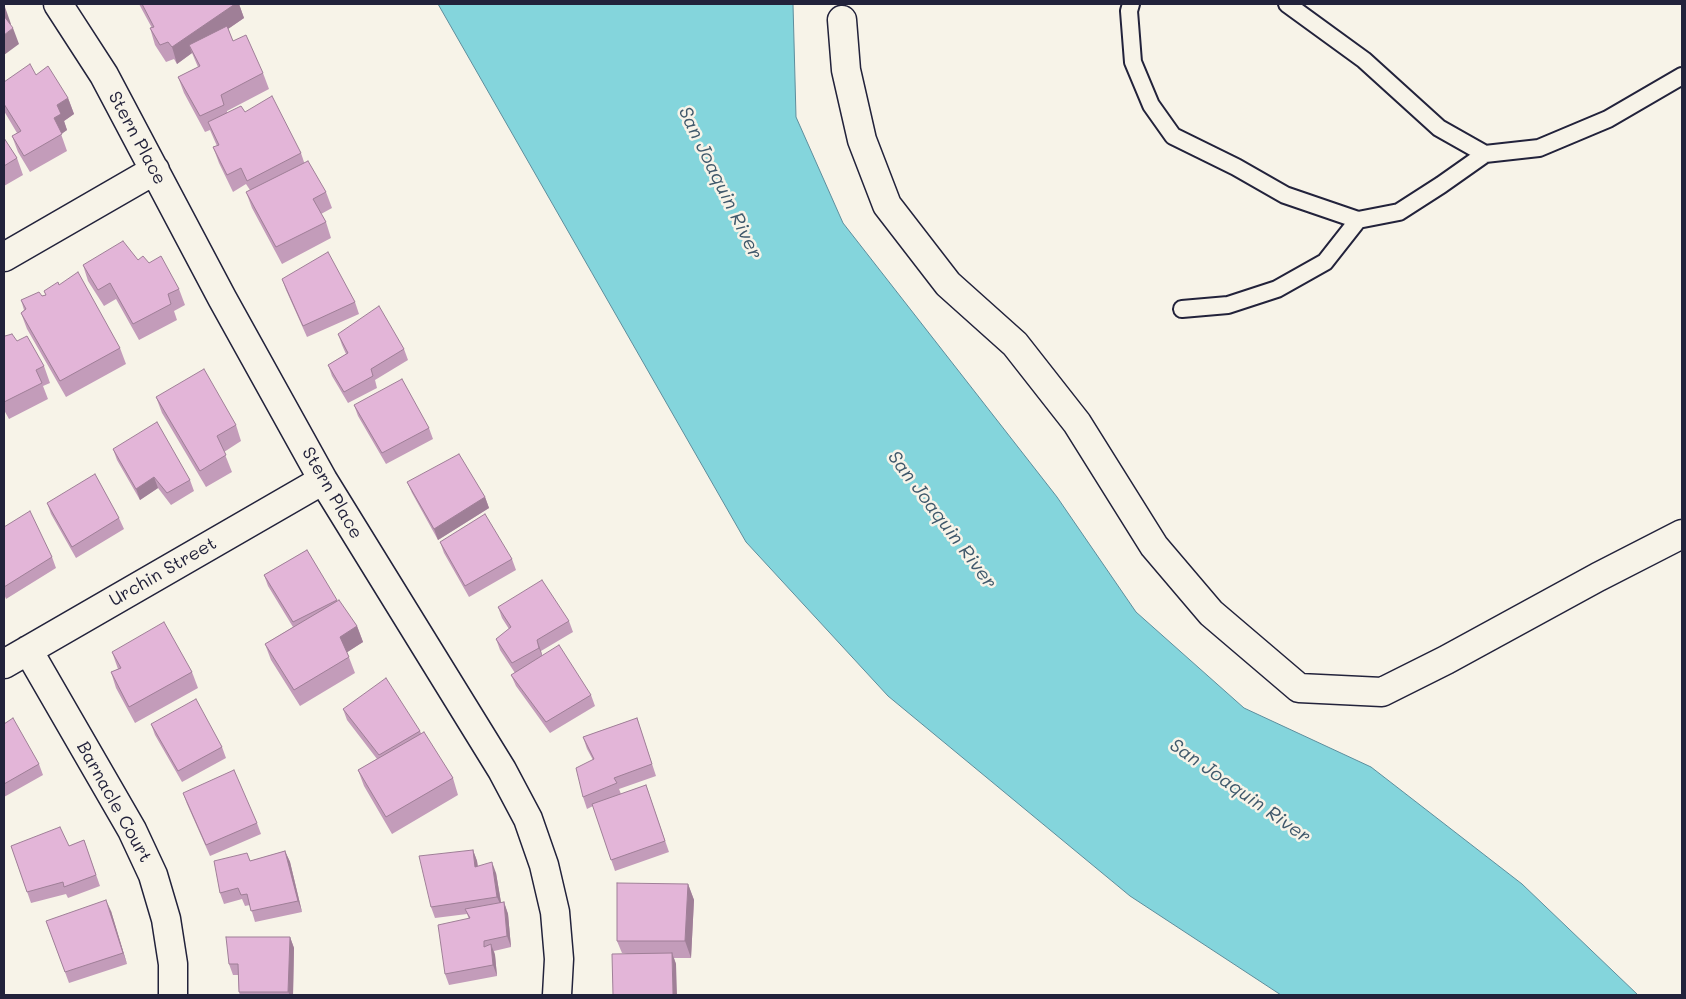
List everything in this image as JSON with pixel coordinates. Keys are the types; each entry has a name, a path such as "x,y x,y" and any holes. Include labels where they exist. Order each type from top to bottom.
{"street":[{"name":"Stern Place","path":"58,4 104,75 222,298 323,480 502,770 528,819 544,865 555,912 559,959 557,995"},
{"path":"842,20 846,70 862,140 887,204 948,284 1016,344 1077,423 1154,546 1166,561 1211,613 1299,688 1382,692 1446,660 1598,577 1682,534"},
{"path":"4,257 155,170"},
{"name":"Urchin Street","path":"4,664 323,480"},
{"name":"Barnacle Court","path":"28,650 132,830 153,875 166,919 173,964 173,995"}],"lane":[{"path":"1131,4 1129,11 1134,62 1151,105 1173,136 1285,194 1358,220 1399,212 1485,154 1539,148 1608,119 1682,76"},
{"path":"1287,4 1364,60 1439,128 1485,154"},
{"path":"1182,309 1228,305 1277,288 1325,262 1358,220"}],"water":[{"name":"San Joaquin River","path":"438,4 793,4 796,117 843,223 1057,497 1136,612 1244,708 1371,767 1522,884 1638,995 1281,995 1130,896 888,696 746,542"}],"building":[{"path":"142,4 235,4 172,47 168,42 160,45 150,28 154,27"},
{"path":"4,16 13,28 4,35"},
{"path":"227,26 233,41 246,35 263,73 221,95 224,105 200,116 178,77 200,66 189,45"},
{"path":"30,64 36,75 48,66 68,98 57,105 61,114 54,118 62,134 24,156 12,136 21,131 4,104 4,82"},
{"path":"272,96 301,153 247,181 241,168 227,175 213,147 219,145 208,122 241,106 245,112"},
{"path":"4,138 17,158 4,166"},
{"path":"308,161 326,192 313,199 326,222 276,247 246,192"},
{"path":"123,241 138,260 143,256 149,263 161,256 179,289 168,294 171,304 133,324 110,283 98,290 83,265"},
{"path":"328,252 355,302 303,326 282,279"},
{"path":"78,272 120,348 60,381 21,313 26,309 21,300 39,292 42,296 46,295 44,291 58,282 59,285"},
{"path":"379,306 404,349 371,369 373,376 344,392 328,365 348,353 338,334"},
{"path":"12,334 17,341 27,336 44,366 36,370 42,383 4,402 4,335"},
{"path":"204,369 236,425 217,436 226,455 200,471 156,397"},
{"path":"402,379 429,428 382,453 354,405"},
{"path":"157,422 190,480 167,493 154,477 136,489 113,449"},
{"path":"459,454 485,497 434,529 407,482"},
{"path":"95,474 119,518 72,547 47,503"},
{"path":"30,511 52,557 4,587 4,527"},
{"path":"485,514 512,559 465,586 440,542"},
{"path":"307,550 337,600 293,622 264,575"},
{"path":"542,580 569,621 537,640 539,648 512,663 496,639 511,627 498,607"},
{"path":"339,600 357,626 340,637 349,657 294,690 265,644"},
{"path":"164,622 192,672 129,707 111,672 121,668 112,652"},
{"path":"559,645 591,695 546,722 511,675"},
{"path":"386,678 420,731 379,755 343,709"},
{"path":"196,699 222,747 178,771 151,724"},
{"path":"13,718 39,764 4,784 4,724"},
{"path":"637,718 652,764 614,778 617,783 583,797 576,768 594,759 583,737"},
{"path":"424,732 453,778 386,817 358,770"},
{"path":"234,770 257,823 206,845 183,793"},
{"path":"646,785 665,841 611,860 592,804"},
{"path":"60,827 69,846 84,840 96,875 64,887 63,882 27,892 11,846"},
{"path":"473,850 475,867 492,862 497,897 431,907 419,856"},
{"path":"285,851 298,901 251,911 247,894 241,895 238,888 220,893 214,861 247,853 250,861"},
{"path":"617,883 688,884 685,941 617,941"},
{"path":"106,900 123,953 65,972 46,921"},
{"path":"504,902 507,936 484,941 484,947 491,944 493,965 445,974 438,925 470,918 465,909"},
{"path":"226,937 290,937 288,992 239,992 238,964 229,964"},
{"path":"672,953 673,995 613,995 612,954"}]}
